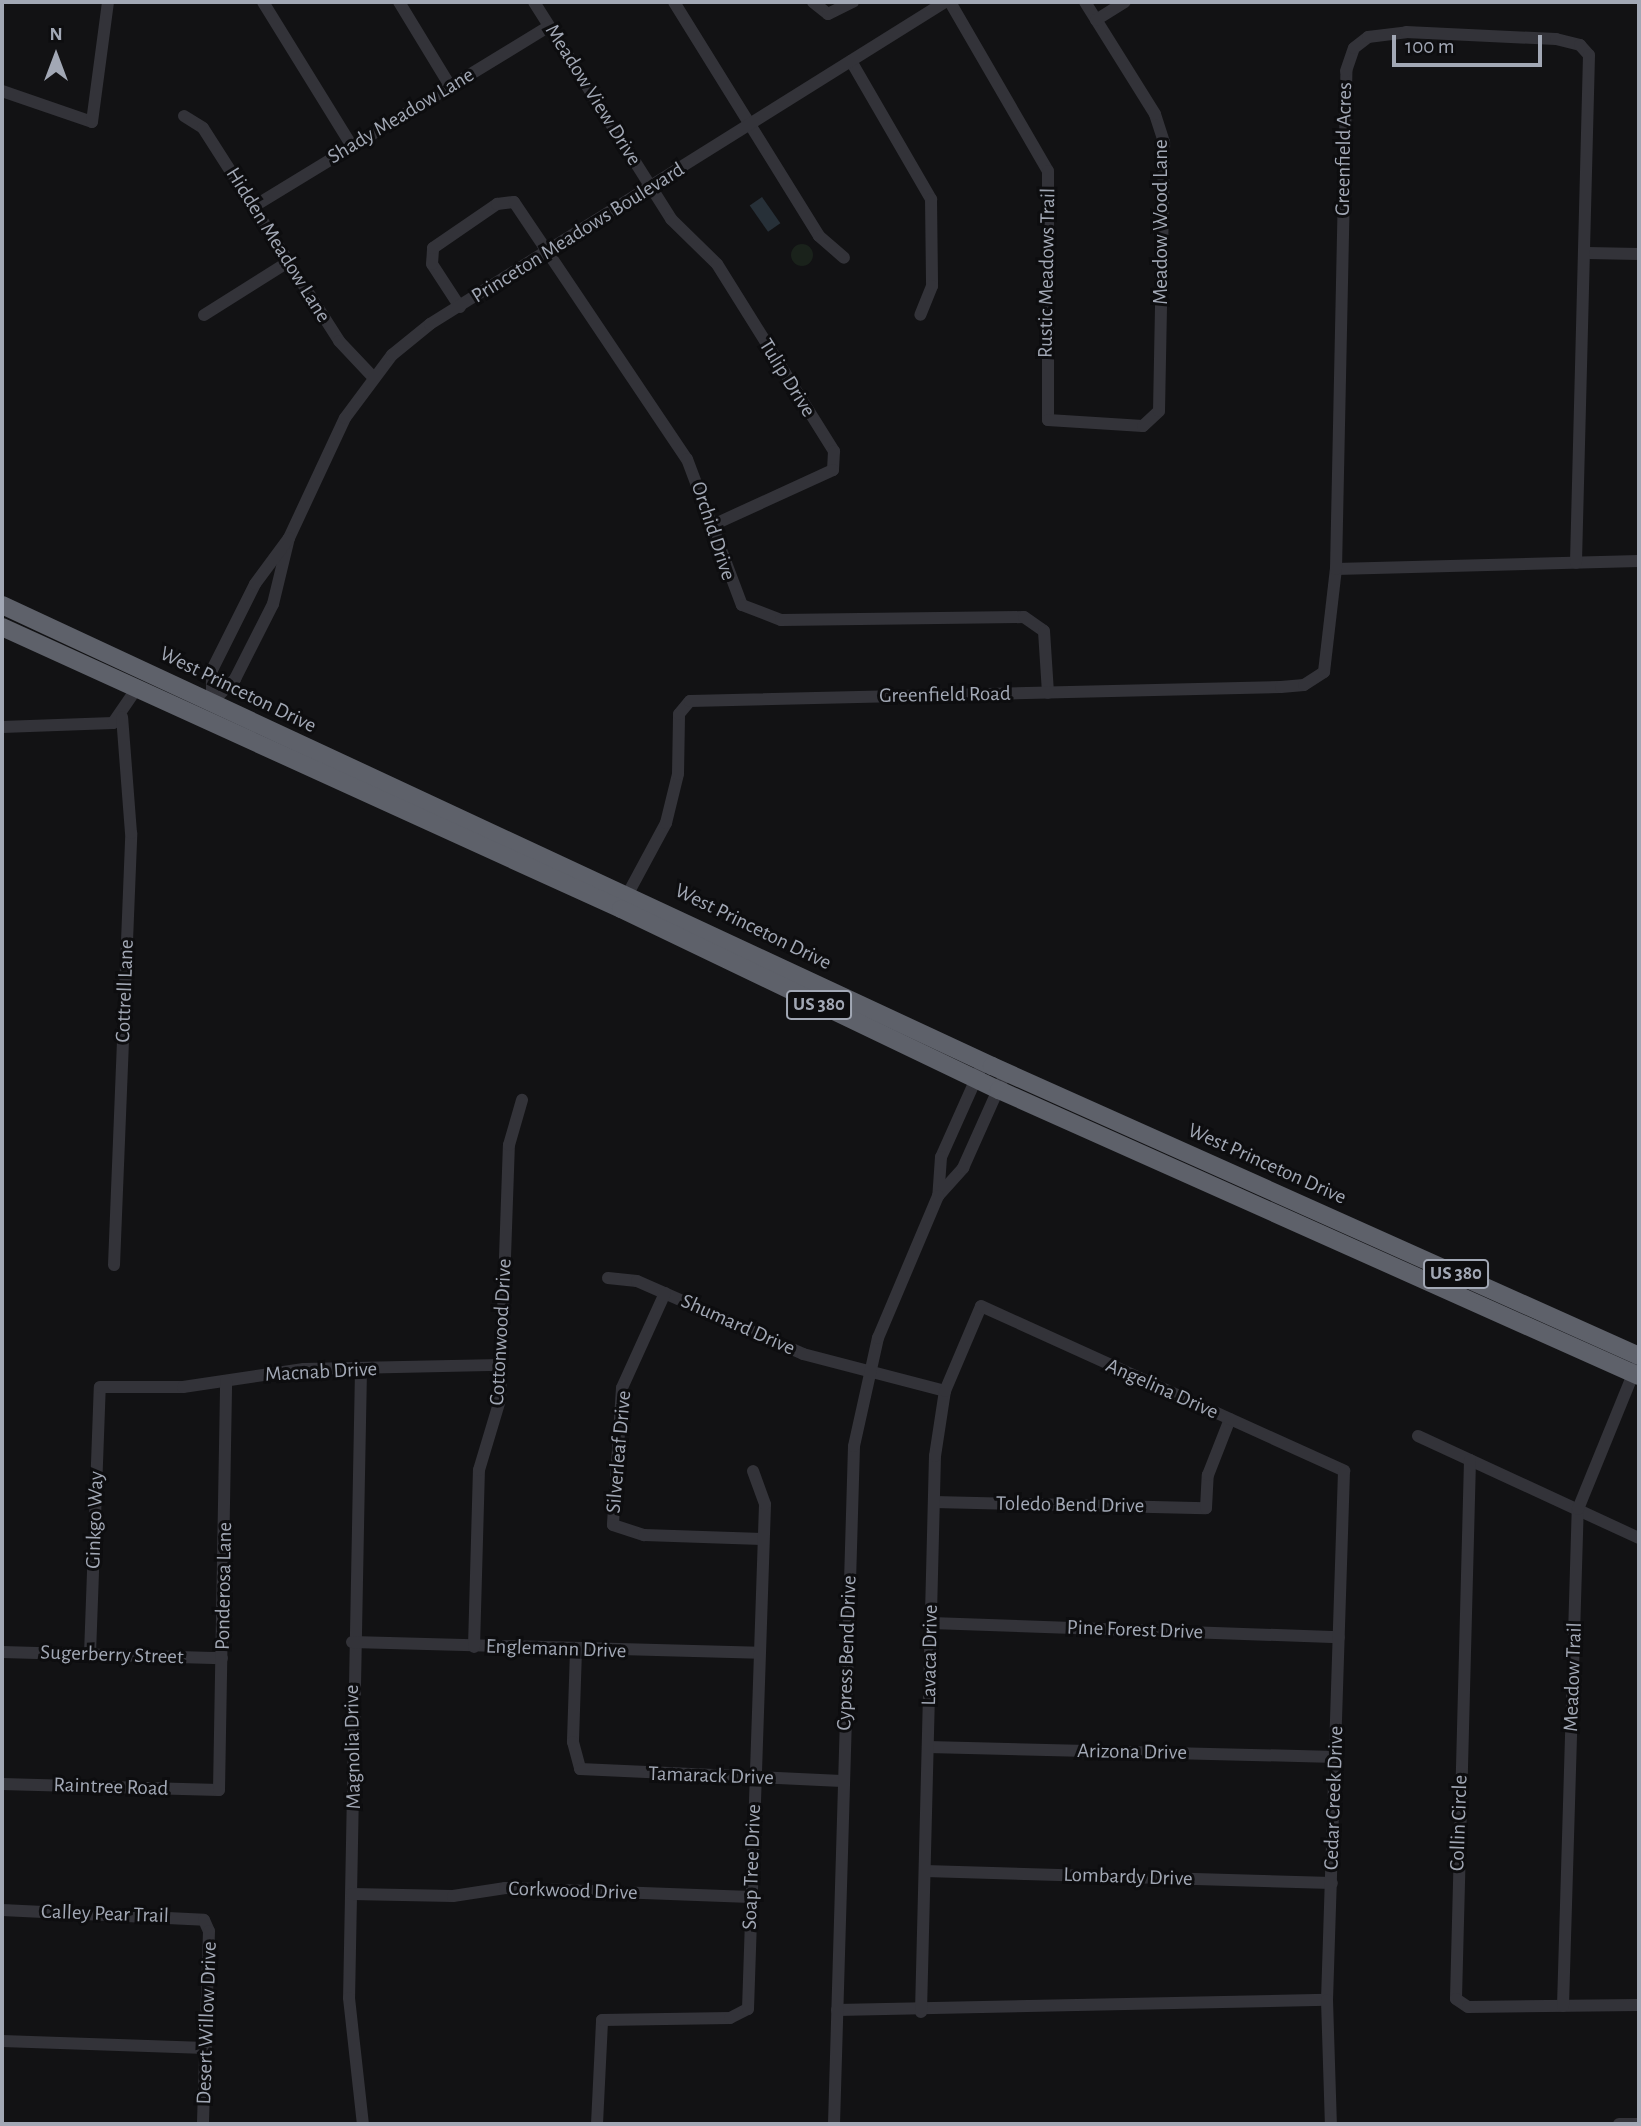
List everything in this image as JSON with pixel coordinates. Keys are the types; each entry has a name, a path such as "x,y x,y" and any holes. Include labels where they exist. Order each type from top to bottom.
{"highway":[{"name":"West Princeton Drive","path":"2,605 629,892 1006,1072 1638,1366"},
{"name":"West Princeton Drive","path":"2,627 621,909 999,1090 1638,1366"}],"street":[{"path":"2,91 92,122 108,2"},
{"path":"264,2 352,145"},
{"path":"399,2 450,86"},
{"name":"Meadow View Drive","path":"534,2 651,187"},
{"path":"674,2 820,236 844,258"},
{"path":"813,2 828,14 853,2"},
{"name":"Princeton Meadows Boulevard","path":"212,702 212,670 255,584 289,538 372,376 411,338 948,2"},
{"name":"Rustic Meadows Trail","path":"948,2 1048,171 1048,420 1135,426 1154,421"},
{"name":"Meadow Wood Lane","path":"1085,2 1155,114 1164,142 1154,421"},
{"path":"1096,20 1125,2"},
{"name":"Shady Meadow Lane","path":"253,207 549,26"},
{"name":"Greenfield Acres","path":"1212,689 1293,686 1319,677 1330,660 1336,569 1346,71 1354,48 1368,37 1406,32 1580,45 1593,71 1576,563"},
{"path":"851,61 931,199 932,286 920,315"},
{"name":"Hidden Meadow Lane","path":"184,116 203,128 339,341 372,376"},
{"name":"Tulip Drive","path":"651,187 677,226 718,264 834,451 833,470 715,524"},
{"name":"Orchid Drive","path":"460,307 432,264 433,248 497,204 514,202 551,250 687,459 715,524 731,588 757,615 781,621 1024,617 1044,631 1048,693"},
{"path":"1587,253 1639,254"},
{"path":"204,315 288,262"},
{"name":"Princeton Meadows Boulevard","path":"212,702 235,678 272,604 289,538"},
{"path":"1336,569 1639,561"},
{"path":"2,727 107,725 122,718 137,688"},
{"name":"Greenfield Road","path":"629,892 670,811 681,707 698,701 1212,689"},
{"name":"Cottrell Lane","path":"114,1265 131,824 122,718"},
{"path":"621,909 629,892"},
{"name":"Cypress Bend Drive","path":"834,2124 853,1469 868,1374 938,1196 941,1157 984,1061"},
{"name":"Cypress Bend Drive","path":"938,1196 963,1168 1006,1072"},
{"name":"Cottonwood Drive","path":"474,1647 479,1470 500,1400 509,1145 522,1100"},
{"name":"Shumard Drive","path":"608,1278 665,1293 803,1354 868,1374 945,1391"},
{"name":"Silverleaf Drive","path":"665,1293 622,1388 613,1525 622,1532 762,1539"},
{"name":"Lavaca Drive","path":"922,2012 934,1502 945,1391 981,1306"},
{"name":"Angelina Drive","path":"981,1306 1344,1471"},
{"name":"Macnab Drive","path":"100,1387 226,1381 286,1370 501,1365"},
{"name":"Meadow Trail","path":"1563,2006 1578,1509 1638,1366"},
{"name":"Magnolia Drive","path":"361,1370 352,1642 350,2023 363,2124"},
{"name":"Ponderosa Lane","path":"219,1790 226,1381"},
{"name":"Ginkgo Way","path":"90,1654 100,1387"},
{"name":"Toledo Bend Drive","path":"934,1502 1206,1508 1208,1475 1230,1419"},
{"path":"1418,1436 1639,1538"},
{"name":"Collin Circle","path":"1470,1460 1454,1992 1468,2007 1639,2005"},
{"name":"Soap Tree Drive","path":"597,2124 601,2020 745,2014 763,1492 753,1471"},
{"name":"Cedar Creek Drive","path":"1331,2124 1327,2000 1344,1471"},
{"name":"Pine Forest Drive","path":"931,1623 1339,1637"},
{"name":"Englemann Drive","path":"352,1642 759,1653"},
{"name":"Tamarack Drive","path":"576,1650 573,1742 580,1769 842,1781"},
{"name":"Sugerberry Street","path":"2,1651 222,1658"},
{"name":"Arizona Drive","path":"928,1747 1336,1758"},
{"name":"Raintree Road","path":"2,1784 219,1790"},
{"name":"Lombardy Drive","path":"925,1871 1332,1883"},
{"name":"Corkwood Drive","path":"352,1894 453,1896 505,1888 751,1897"},
{"name":"Calley Pear Trail","path":"2,1910 201,1917 207,1923"},
{"name":"Desert Willow Drive","path":"203,2124 207,1923"},
{"path":"837,2010 922,2012 1327,2000"},
{"path":"2,2042 206,2048"},
{"path":"1619,2124 1639,2124"}],"shaded area":[{"path":"762,197 780,223 768,232 750,206"},
{"path":"798,244 806,244 813,251 813,259 806,266 798,266 791,259 791,251"}]}
